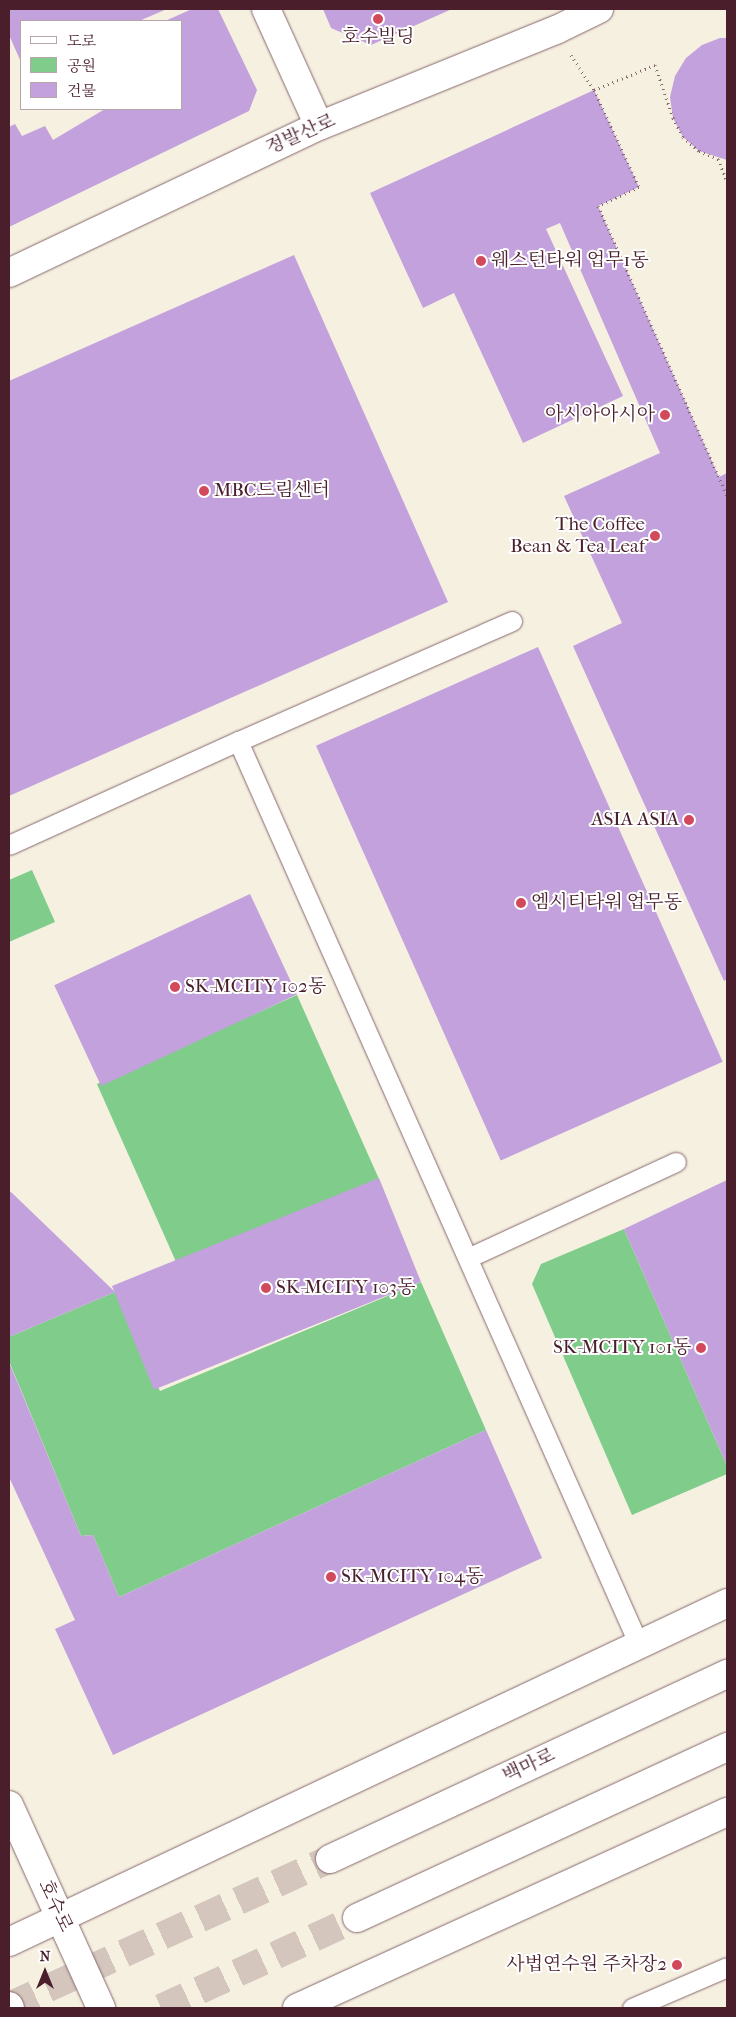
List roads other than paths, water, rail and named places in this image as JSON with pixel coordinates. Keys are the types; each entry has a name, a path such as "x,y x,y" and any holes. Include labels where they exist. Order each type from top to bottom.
{"main road":[{"path":"266,9 319,126"},
{"name":"정발산로","path":"9,273 319,126 556,30 599,9"},
{"path":"9,1942 727,1603"},
{"name":"백마로","path":"330,1859 727,1674"},
{"path":"357,1918 727,1747"},
{"name":"호수로","path":"9,1805 100,2008"},
{"path":"297,2008 727,1812"}],"lane":[{"path":"9,845 238,740 512,621"},
{"path":"238,740 638,1645"},
{"path":"468,1258 676,1162"},
{"path":"632,2008 727,1967"}],"tunnel":[{"path":"9,2006 330,1859"},
{"path":"161,2008 357,1918"}],"place":[{"name":"호수빌딩","path":"378,19"},
{"name":"웨스턴타워 업무1동","path":"481,261"},
{"name":"아시아아시아","path":"665,415"},
{"name":"MBC드림센터","path":"204,491"},
{"name":"The Coffee Bean & Tea Leaf","path":"655,536"},
{"name":"ASIA ASIA","path":"689,820"},
{"name":"엠시티타워 업무동","path":"521,903"},
{"name":"SK-MCITY 102동","path":"175,987"},
{"name":"SK-MCITY 103동","path":"266,1288"},
{"name":"SK-MCITY 101동","path":"701,1348"},
{"name":"SK-MCITY 104동","path":"331,1577"},
{"name":"사법연수원 주차장2","path":"677,1965"}]}
